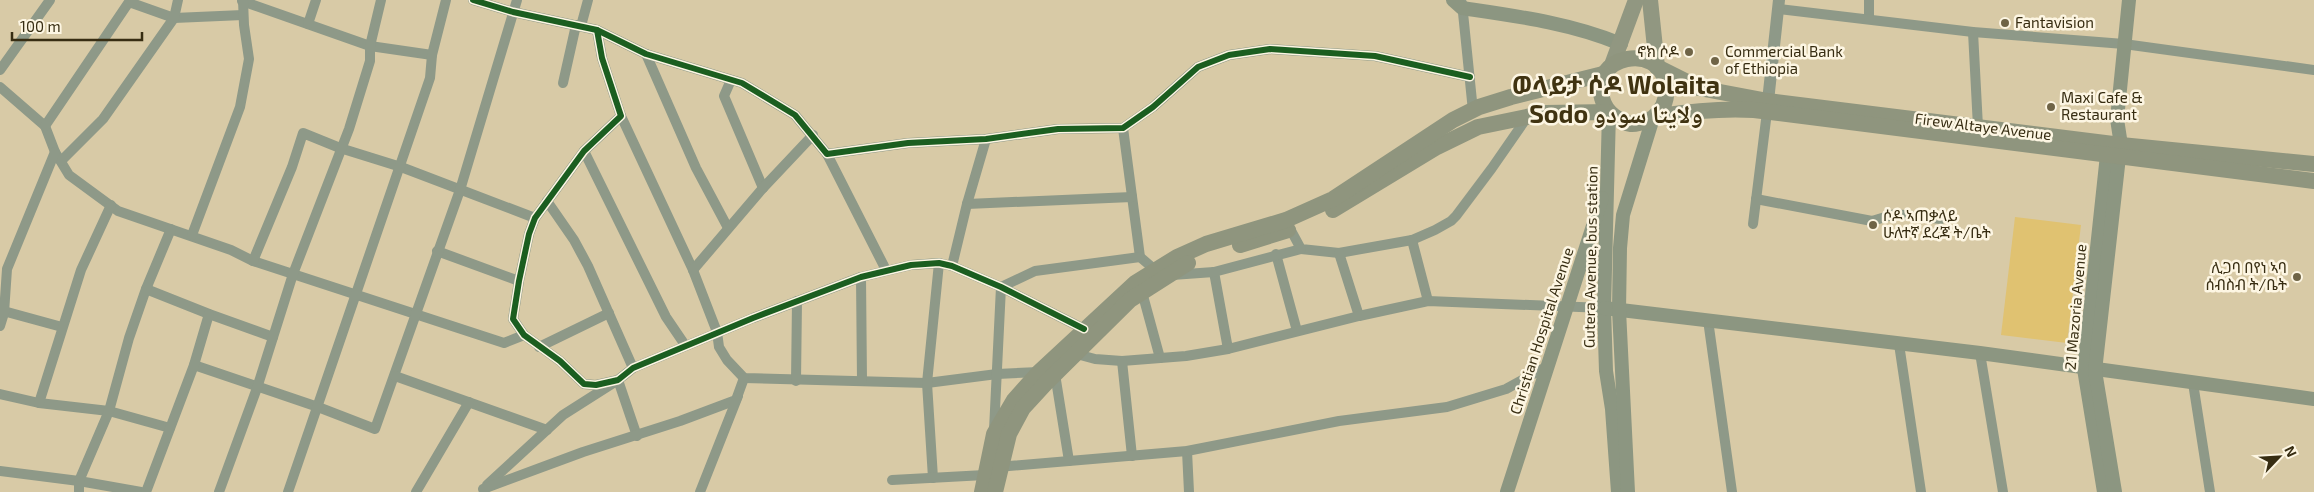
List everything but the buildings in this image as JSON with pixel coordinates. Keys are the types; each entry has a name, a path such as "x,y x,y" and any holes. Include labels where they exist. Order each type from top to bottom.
{"highway":[{"path":"1288,225 1333,199 1453,120 1473,110 1511,97 1607,70 1622,60 1638,58 1651,62 1663,74 1666,96 1660,112 1653,118 1641,123 1631,124 1620,121 1609,112 1600,92 1607,70"},
{"name":"Firew Altaye Avenue","path":"1657,66 1699,88 1767,107 2235,163 2314,164"},
{"name":"Firew Altaye Avenue","path":"1653,118 1725,109 1767,107"},
{"path":"1071,351 1084,329 1135,282 1354,199 1437,147 1478,127 1546,113 1609,112"},
{"name":"Firew Altaye Avenue","path":"2235,163 2314,181"},
{"path":"995,492 991,469 994,434 1014,400 1130,300 1142,292 1161,272"},
{"path":"982,492 991,469 1023,408 1047,373"}],"main road":[{"path":"1607,70 1621,44 1636,0"},
{"path":"1650,0 1657,66"},
{"name":"21 Mazoria Avenue","path":"2104,492 2090,370 2118,119 2129,0"},
{"path":"1459,3 1544,21 1598,35 1621,44"},
{"name":"Gutera Avenue, bus station","path":"1609,112 1604,308 1606,371 1612,408 1618,492"},
{"path":"1628,492 1619,310 1623,215 1653,118"},
{"name":"Christian Hospital Avenue","path":"1507,492 1608,181"},
{"path":"1604,308 1980,353 2090,370 2314,399"},
{"name":"21 Mazoria Avenue","path":"2090,370 2115,492"}],"street":[{"path":"0,70 50,0"},
{"path":"0,326 3,272 58,156 103,119 174,18 178,0"},
{"path":"308,24 316,0"},
{"path":"219,492 256,388 293,274 340,148 349,129 370,61 370,46 382,0"},
{"path":"288,492 430,78 432,54 446,0"},
{"path":"473,0 513,12 597,30 646,54 742,83 796,115 827,154 886,270"},
{"path":"194,365 256,388 318,407 375,429 460,190 516,0"},
{"path":"563,83 588,0"},
{"path":"1869,0 1869,19"},
{"path":"45,126 127,1 174,18 243,15"},
{"path":"192,235 240,107 249,59 242,1 370,46 432,54"},
{"path":"1459,3 1473,110"},
{"path":"1752,224 1779,4 1869,19 1973,32 2124,44 2314,70"},
{"path":"597,30 602,58 621,116 693,270 717,332 719,347 727,360 744,378 777,378 796,381 927,383 997,374 1047,373 1069,461"},
{"path":"1973,32 1978,133"},
{"path":"827,154 908,143 986,139 1058,129 1123,128 1153,107 1198,67 1229,55 1270,49 1375,56 1470,77"},
{"path":"646,54 696,168 728,228"},
{"path":"730,80 724,96 763,188"},
{"path":"0,87 45,126 58,156 69,174 118,210 192,235 253,261 504,343 524,335"},
{"path":"1001,287 1035,271 1140,258 1161,272 1214,272 1300,249 1339,253 1412,240 1451,221 1492,168 1529,115"},
{"path":"618,380 596,385 584,384 560,361 538,347 524,335 513,319 519,281 535,218 584,151 621,116"},
{"path":"1123,128 1140,258"},
{"path":"253,261 292,167 303,133 340,148 401,166 535,218"},
{"path":"693,270 763,188 813,135"},
{"path":"952,266 967,204 986,139"},
{"path":"584,151 666,317 685,345"},
{"path":"967,204 1132,197"},
{"path":"1756,199 1872,221 1895,214 1941,219"},
{"path":"547,201 574,240 633,368"},
{"path":"39,402 81,270 111,204"},
{"path":"1288,225 1300,249"},
{"path":"79,492 79,481 109,411 146,289 170,229"},
{"path":"1412,240 1428,301"},
{"path":"437,251 519,281"},
{"path":"1339,253 1359,316"},
{"path":"1276,254 1297,331"},
{"path":"933,478 927,383 939,263"},
{"path":"480,490 570,410 618,380 633,368 717,332 861,277 886,270 939,263 952,266 1001,287 1084,329"},
{"path":"1214,272 1228,349"},
{"path":"861,277 862,382"},
{"path":"994,434 1001,287"},
{"path":"146,289 273,337"},
{"path":"1142,292 1160,358"},
{"path":"796,381 798,301"},
{"path":"1071,351 1095,359 1122,361 1228,349 1359,316 1428,301 1604,308"},
{"path":"2,311 62,327"},
{"path":"538,347 608,313"},
{"path":"146,492 194,365 209,314"},
{"path":"1708,320 1732,492"},
{"path":"1900,344 1920,492"},
{"path":"1980,353 2003,492"},
{"path":"1122,361 1132,456"},
{"path":"892,480 933,478 991,469 1187,451 1339,421 1447,407 1506,389 1548,366"},
{"path":"395,376 547,430"},
{"path":"480,490 583,452 637,436 736,400 744,378"},
{"path":"700,492 744,378"},
{"path":"618,380 637,436"},
{"path":"2193,383 2210,492"},
{"path":"0,394 39,402 109,411 170,428"},
{"path":"416,492 469,402"},
{"path":"1187,451 1189,492"},
{"path":"0,471 79,481 141,492"}],"shaded area":[{"path":"2015,217 2081,225 2067,343 2001,335"}],"cycle path":[{"path":"473,0 513,12 597,30 646,54 742,83 795,115 827,154 908,143 986,139 1058,129 1123,128 1153,107 1198,67 1229,55 1270,49 1375,56 1470,77"},
{"path":"597,30 602,58 621,116 584,151 535,218 529,234 513,319 524,335 560,361 584,384 596,385 618,380 633,368 753,318 861,277 911,265 939,263 952,266 1001,287 1084,329"}],"place":[{"name":"Fantavision","path":"2005,23"},
{"name":"ኖክ ሶዶ","path":"1689,52"},
{"name":"Commercial Bank of Ethiopia","path":"1715,61"},
{"name":"Maxi Cafe & Restaurant","path":"2051,107"},
{"name":"ሶዶ ኣጠቃላይ ሁለተኛ ደረጃ ት/ቤት","path":"1873,225"},
{"name":"ሊጋባ በየነ ኣባ ሰብስብ ት/ቤት","path":"2297,277"}],"district":[{"name":"ወላይታ ሶዶ Wolaita Sodo ولايتا سودو","path":"1616,100"}]}
